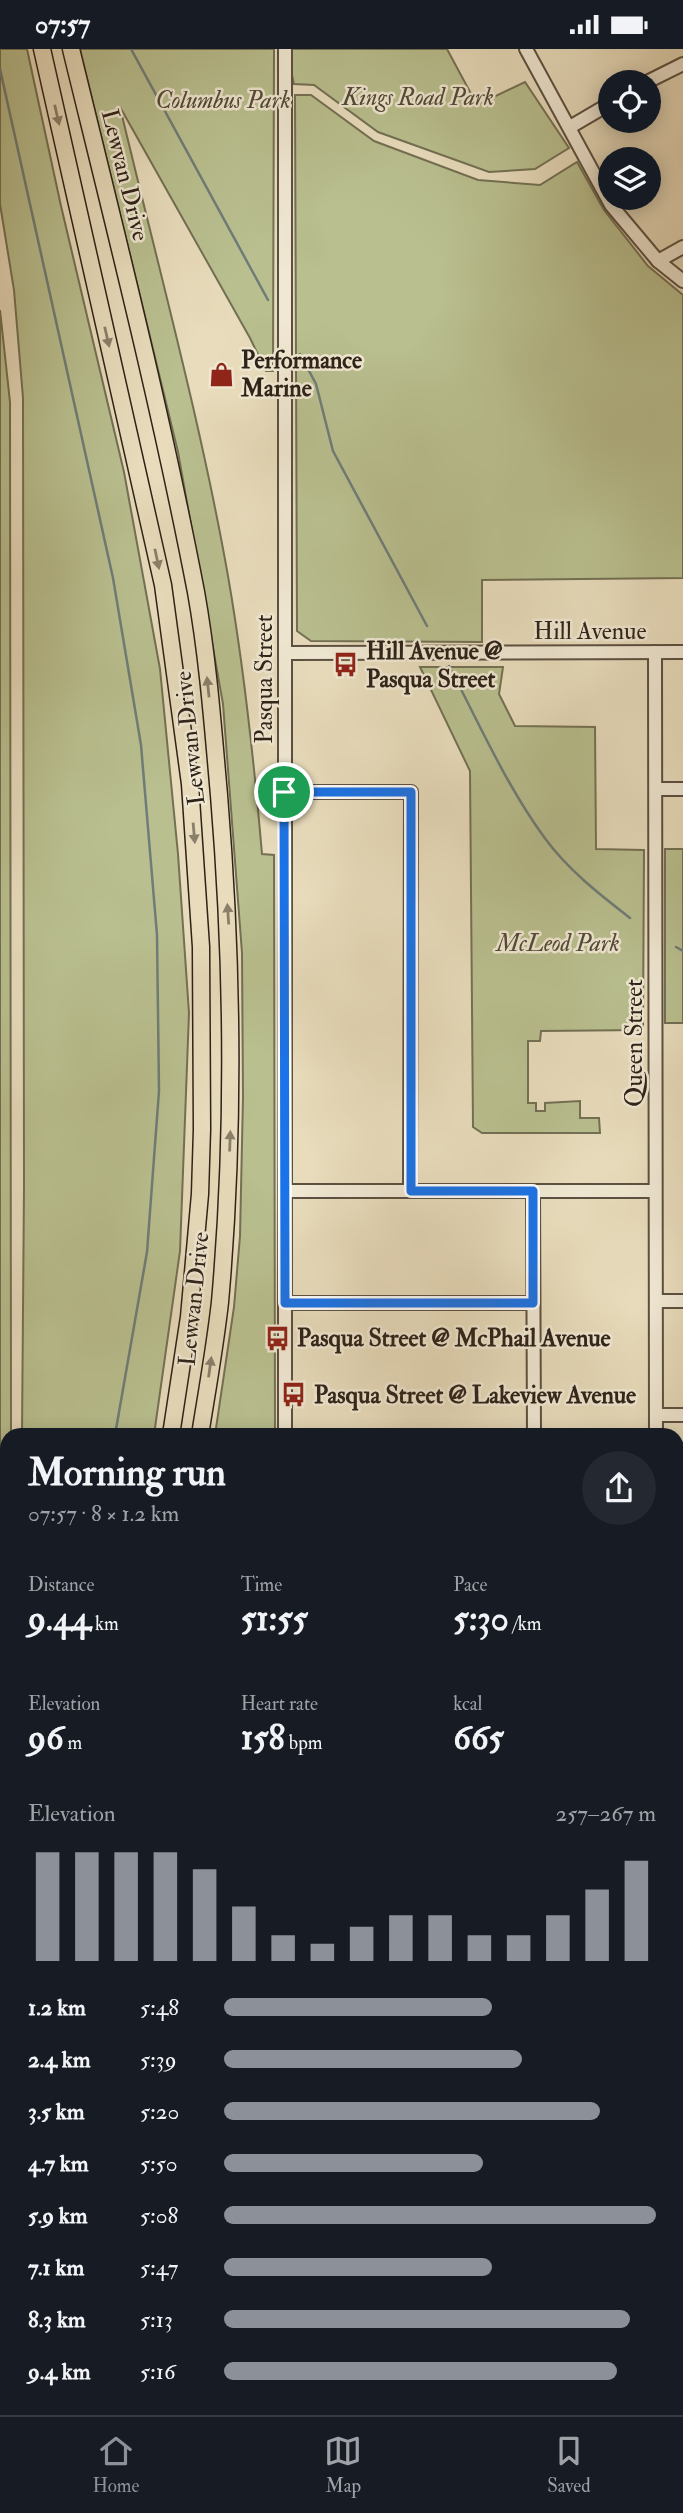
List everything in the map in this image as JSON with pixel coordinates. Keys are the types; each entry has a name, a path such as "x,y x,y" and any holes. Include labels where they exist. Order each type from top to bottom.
{"main road":[{"name":"Lewvan Drive","path":"42,49 160,572 178,682 190,784 201,947 202,1129 200,1194 189,1317 172,1428"},
{"name":"Lewvan Drive","path":"71,49 152,384 196,594 217,776 230,944 231,1116 219,1307 202,1428"}],"street":[{"name":"Pasqua Street","path":"285,49 285,1428"},
{"path":"526,49 611,205 658,261 683,281"},
{"path":"661,75 683,64"},
{"path":"570,127 598,111"},
{"path":"658,261 683,247"},
{"name":"Queen Street","path":"655,652 656,1428"},
{"name":"Hill Avenue","path":"286,653 683,652"},
{"path":"656,789 683,789"},
{"path":"284,792 411,792 411,1191"},
{"path":"286,1191 654,1191"},
{"path":"533,1191 534,1428"},
{"path":"656,1301 683,1301"},
{"path":"285,1303 533,1303"},
{"path":"656,1415 683,1415"}],"green space":[{"path":"0,49 27,49 124,472 160,669 178,854 189,1013 180,1251 155,1428 22,1428 23,398 14,290 0,204"},
{"name":"Columbus Park","path":"80,49 274,49 273,371 266,371 120,107 217,517 244,680 262,854 274,855 275,1428 216,1428 234,1307 240,1236 242,953 223,704 178,452"},
{"name":"Kings Road Park","path":"291,49 447,49 477,105 525,82 569,148 535,169 489,172 378,132 314,85 294,84"},
{"path":"295,95 311,95 374,141 478,180 540,185 577,162 598,199 598,210 604,210 648,266 683,295 683,578 482,580 482,642 311,641 297,631"},
{"path":"0,310 10,402 11,1428 0,1428"},
{"name":"McLeod Park","path":"420,667 503,667 499,694 515,726 595,727 596,849 644,850 643,1030 541,1031 540,1041 528,1041 528,1103 536,1103 536,1111 545,1111 545,1103 580,1101 580,1118 599,1118 600,1133 482,1133 473,1127 470,771"},
{"path":"665,849 683,849 683,1023 665,1023"}],"waterway":[{"path":"131,49 268,300"},
{"path":"0,69 113,578 141,745 157,935 159,1091 147,1252 116,1428"},
{"path":"300,354 316,384 333,451 427,626"},
{"path":"449,666 505,775 544,837 573,870 630,918"},
{"path":"676,947 683,951"}],"place":[{"name":"Performance Marine","path":"221,374"},
{"name":"Hill Avenue @ Pasqua Street","path":"346,665"},
{"name":"Pasqua Street @ McPhail Avenue","path":"277,1338"},
{"name":"Pasqua Street @ Lakeview Avenue","path":"294,1395"}],"route":[{"path":"284,792 411,792 411,1191 533,1191 533,1303 285,1303 284,792"}]}
